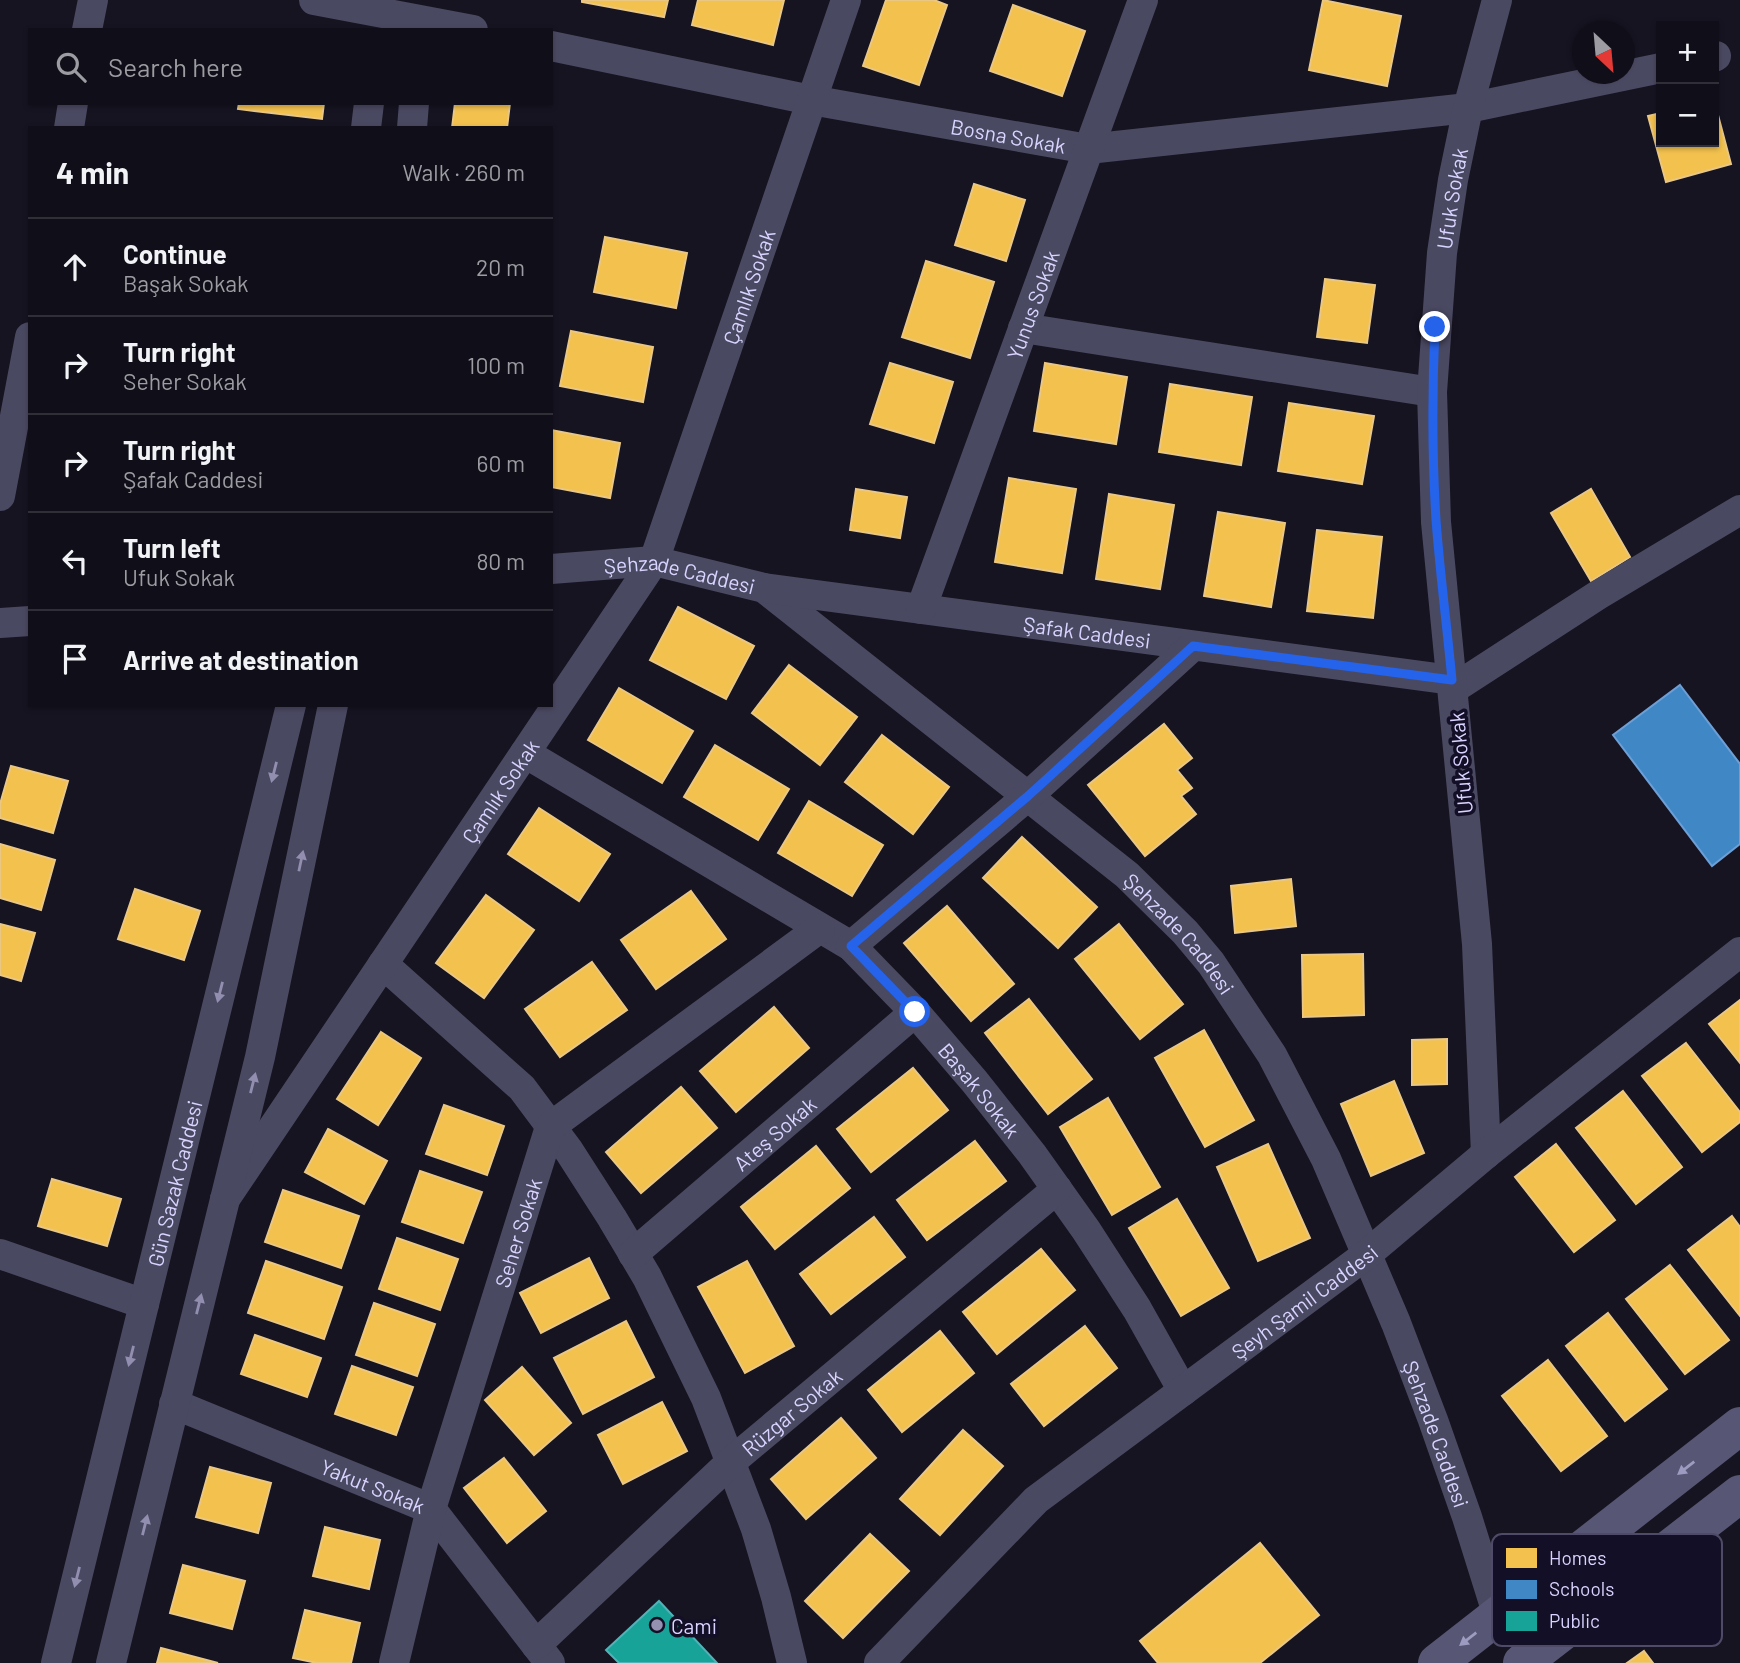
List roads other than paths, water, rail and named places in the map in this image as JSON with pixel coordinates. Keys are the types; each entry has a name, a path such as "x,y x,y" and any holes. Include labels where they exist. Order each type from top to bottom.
{"main road":[{"path":"1602,1534 1740,1426"},
{"path":"1688,1534 1740,1494"},
{"path":"1437,1663 1492,1620"},
{"path":"1522,1663 1544,1646"}],"street":[{"path":"87,28 93,0"},
{"path":"314,0 378,14 425,16 466,28"},
{"name":"Çamlık Sokak","path":"225,1199 654,561 846,0"},
{"name":"Yunus Sokak","path":"921,609 1143,0"},
{"name":"Ufuk Sokak","path":"1486,1154 1477,944 1436,522 1432,392 1442,253 1453,180 1468,108 1497,0"},
{"name":"Bosna Sokak","path":"553,46 811,100 1088,149 1468,108 1656,69"},
{"path":"69,126 73,105"},
{"path":"366,126 369,105"},
{"path":"412,126 414,105"},
{"path":"1023,328 1432,392"},
{"path":"0,496 28,348"},
{"path":"1452,684 1740,510"},
{"name":"Şehzade Caddesi","path":"553,569 654,561 764,587 1127,874 1167,912 1211,963 1265,1043 1326,1159 1433,1420 1492,1600"},
{"name":"Şafak Caddesi","path":"764,587 1452,684"},
{"path":"0,623 28,621"},
{"path":"851,946 1028,796 1193,646"},
{"name":"Gün Sazak Caddesi","path":"56,1663 291,707"},
{"path":"111,1663 260,1057 333,707"},
{"name":"Başak Sokak","path":"525,753 851,946 915,1012 975,1082 1057,1189 1137,1309 1183,1391"},
{"path":"550,1126 820,928"},
{"name":"Şeyh Şamil Caddesi","path":"879,1663 1036,1500 1366,1255 1486,1154 1740,952"},
{"path":"383,964 522,1088 612,1218 678,1337 732,1461 773,1586 792,1663"},
{"name":"Ateş Sokak","path":"633,1254 915,1012"},
{"name":"Seher Sokak","path":"394,1663 431,1509 550,1126"},
{"name":"Rüzgar Sokak","path":"543,1654 732,1461 1057,1189"},
{"path":"0,1254 144,1304"},
{"name":"Yakut Sokak","path":"174,1404 431,1509 543,1654"}],"place":[{"name":"Cami","path":"657,1625"}]}
